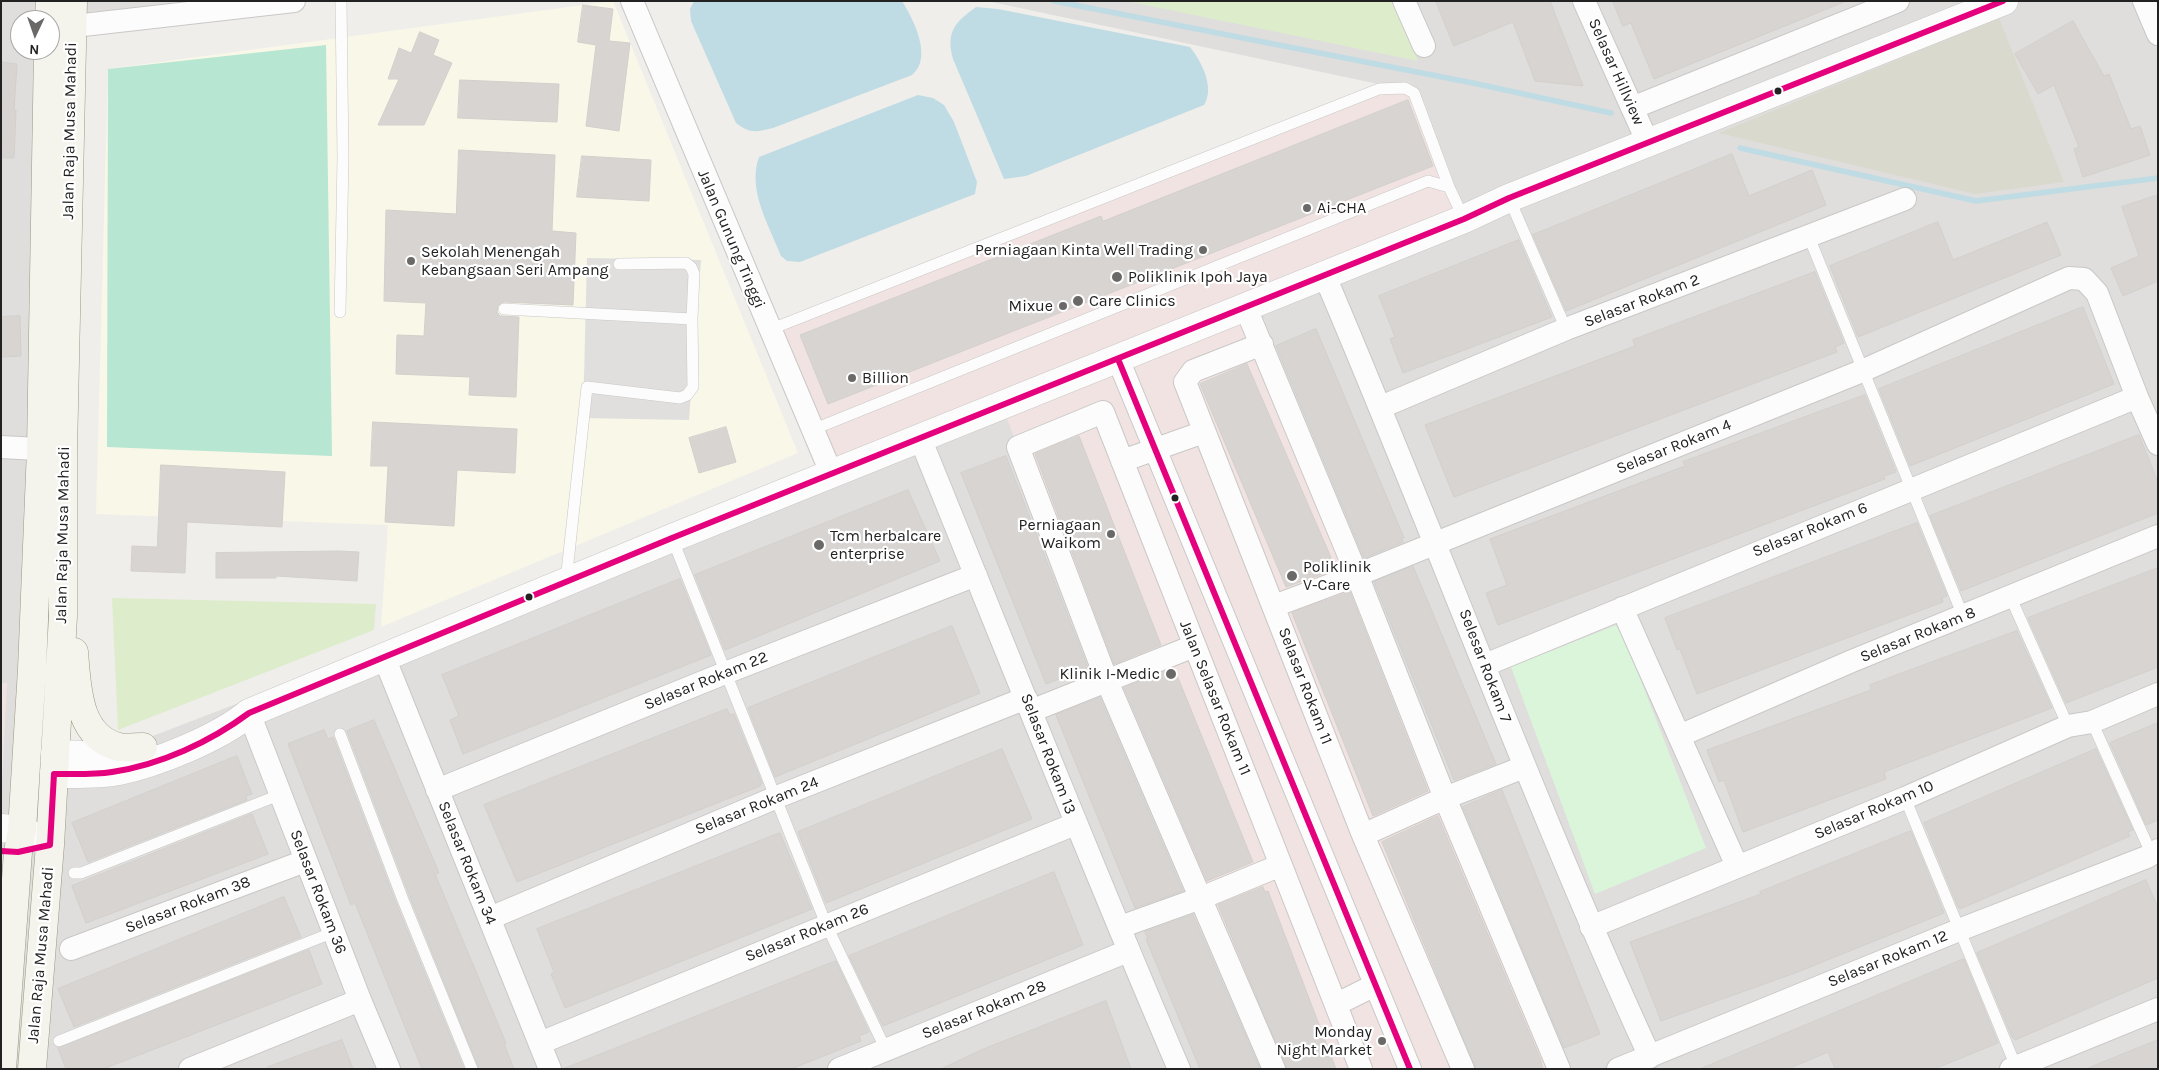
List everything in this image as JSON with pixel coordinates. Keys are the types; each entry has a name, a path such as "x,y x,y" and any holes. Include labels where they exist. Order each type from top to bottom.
{"main road":[{"name":"Jalan Raja Musa Mahadi","path":"60,21 73,1"},
{"name":"Jalan Raja Musa Mahadi","path":"32,1069 50,845 50,764 62,616 52,450 48,60"},
{"name":"Jalan Raja Musa Mahadi","path":"2,1069 11,840 28,734 52,450 57,60"},
{"path":"62,616 73,629 77,688 83,716 108,743 121,747 143,747"},
{"path":"11,840 50,764 28,734"}],"street":[{"name":"Jalan Gunung Tinggi","path":"632,1 769,330 832,475"},
{"path":"1404,1 1424,46"},
{"name":"Selasar Hillview","path":"1584,1 1648,142"},
{"path":"1632,108 1898,1"},
{"path":"2144,1 2158,34"},
{"path":"60,26 288,2"},
{"path":"50,764 90,774 119,771 158,760 233,726 249,713 672,538 1464,219 1509,198 1988,4"},
{"name":"Selasar Rokam 2","path":"1381,407 1566,329 1905,199"},
{"name":"Selesar Rokam 7","path":"1324,274 1436,542 1524,767 1591,927 1653,1063"},
{"name":"Selasar Rokam 4","path":"1274,606 1357,575 1862,371 2069,278 2084,279 2097,292 2136,397"},
{"path":"1244,306 1262,344 1357,575 1445,798 1559,1069"},
{"name":"Selasar Rokam 11","path":"1262,344 1193,371 1185,382 1363,835 1463,1069"},
{"path":"1118,359 1410,1069"},
{"path":"2136,397 2158,444"},
{"name":"Selasar Rokam 6","path":"1485,664 2136,397"},
{"name":"Jalan Selasar Rokam 11","path":"1108,681 1018,446 1103,412 1361,1069"},
{"path":"1122,461 1204,432"},
{"name":"Selasar Rokam 13","path":"920,438 1075,824 1179,1069"},
{"path":"1,447 52,450"},
{"name":"Selasar Rokam 8","path":"1679,736 2010,596 2158,536"},
{"name":"Selasar Rokam 22","path":"437,790 726,673 976,575"},
{"path":"1622,608 1737,866"},
{"name":"Selasar Rokam 24","path":"490,918 777,797 1028,704 1108,681 1194,646"},
{"name":"Selasar Rokam 34","path":"384,657 550,1069"},
{"path":"1108,681 1274,1069"},
{"name":"Selasar Rokam 10","path":"1591,927 1905,798 2068,726 2092,722 2158,694"},
{"path":"50,764 118,754 143,747 228,712 249,713"},
{"name":"Selasar Rokam 36","path":"249,713 279,795 389,1069"},
{"path":"1363,835 1445,798 1524,767"},
{"name":"Selasar Rokam 26","path":"540,1043 826,924 1075,824"},
{"path":"11,840 50,845"},
{"name":"Selasar Rokam 12","path":"1618,1069 1653,1063 1959,930 2147,858 2154,852"},
{"name":"Selasar Rokam 38","path":"71,949 305,861"},
{"path":"1120,927 1202,898 1281,865"},
{"name":"Selasar Rokam 28","path":"838,1069 1128,951"},
{"path":"1337,1004 1375,985"},
{"path":"190,1069 360,1000"},
{"path":"2014,1068 2158,1009"}],"lane":[{"path":"340,312 344,158 341,1"},
{"path":"769,330 1379,89 1405,88 1414,93 1449,187 1464,219"},
{"path":"812,430 1428,181 1449,187"},
{"path":"1509,198 1566,329"},
{"path":"1809,237 1963,616"},
{"path":"566,582 587,387 680,398 687,395 693,387 692,319 694,274 691,267 686,263 619,264"},
{"path":"504,309 692,319"},
{"path":"672,538 777,797 826,924 886,1050"},
{"path":"2010,596 2068,726"},
{"path":"2092,722 2154,852"},
{"path":"340,734 403,900 472,1069"},
{"path":"74,873 81,873 279,795"},
{"path":"1905,798 2014,1068"},
{"path":"59,1041 334,932"}],"shaded area":[{"path":"1,1 306,1 72,28 59,671 33,669 19,843 50,845 54,774 831,475 1397,88 987,1 2158,1 2158,1069 1,1069"},
{"name":"Sekolah Menengah Kebangsaan Seri Ampang","path":"613,1 798,453 381,627 388,525 96,514 108,69"},
{"path":"1999,18 2064,182 1975,194 1719,133"},
{"path":"1410,82 1461,220 1242,308 1558,1069 1271,1069 1002,407 833,474 768,330"},
{"path":"587,258 701,260 689,420 583,418"},
{"path":"1,683 7,683 1,802"}],"green space":[{"path":"1126,1 1392,1 1418,61"},
{"path":"326,45 332,456 107,447 108,69"},
{"path":"112,598 376,604 374,630 118,730"},
{"path":"1619,624 1706,848 1595,894 1511,667"}],"water":[{"path":"694,1 902,1 916,28 921,49 921,59 918,68 912,75 773,128 758,131 749,130 736,123 691,21 690,9"},
{"path":"976,7 998,9 1190,47 1206,75 1208,83 1207,98 1204,105 1026,176 1004,179 953,59 951,50 951,35 957,23"},
{"path":"918,95 933,98 944,105 954,122 977,182 975,194 800,262 787,261 781,256 761,207 756,182 756,169 759,157"}],"building":[{"path":"1436,1 1550,1 1583,86 1535,81 1513,22 1454,46"},
{"path":"1613,1 1844,2 1654,79 1631,23 1623,26"},
{"path":"583,5 613,9 609,41 630,43 619,131 586,126 596,45 578,42"},
{"path":"2073,21 2104,76 2109,74 2131,129 2140,126 2150,155 2083,177 2074,149 2079,147 2054,85 2038,94 2015,54"},
{"path":"420,32 439,40 433,55 452,63 424,125 378,125 399,79 388,79 399,48 411,53"},
{"path":"1,62 17,64 14,110 16,110 14,158 1,158"},
{"path":"460,80 559,84 557,122 458,118"},
{"path":"1408,100 1433,166 828,404 800,335 1101,216 1103,221"},
{"path":"459,150 555,155 552,231 576,233 573,305 504,302 498,305 497,312 500,316 519,317 516,397 469,395 470,377 396,374 397,335 424,336 426,303 384,301 386,210 456,214"},
{"path":"1732,154 1749,196 1812,170 1826,205 1566,311 1533,235"},
{"path":"582,156 651,160 649,201 577,197"},
{"path":"2158,195 2158,281 2123,296 2111,268 2139,256 2122,207"},
{"path":"1938,222 1953,260 2047,222 2061,255 1858,337 1830,266"},
{"path":"1519,240 1552,317 1403,373 1390,339 1395,337 1379,296"},
{"path":"1815,272 1844,343 1835,347 1837,352 1454,497 1425,425 1635,346 1633,340"},
{"path":"2083,307 2114,384 1910,466 1879,389"},
{"path":"20,316 21,356 1,357 1,317"},
{"path":"1316,329 1404,538 1402,539 1403,542 1364,558 1276,346"},
{"path":"1247,364 1336,569 1286,587 1200,384"},
{"path":"1865,395 1896,472 1884,476 1885,479 1498,625 1486,593 1507,585 1490,539 1685,466 1683,462"},
{"path":"373,422 517,429 515,473 457,470 454,526 385,522 388,466 371,466"},
{"path":"726,427 736,462 699,473 689,438"},
{"path":"2139,435 2158,482 2158,513 1961,591 1930,516"},
{"path":"1079,436 1161,645 1114,664 1035,454"},
{"path":"1006,456 1088,668 1046,684 961,473"},
{"path":"161,465 285,472 282,527 187,522 185,573 131,571 132,546 157,547"},
{"path":"908,490 940,561 725,650 695,575"},
{"path":"1917,523 1947,596 1942,598 1943,602 1697,694 1680,649 1677,650 1665,618"},
{"path":"359,552 357,581 276,576 276,578 216,578 216,553"},
{"path":"1413,566 1496,764 1454,780 1374,582"},
{"path":"2158,568 2158,667 2066,703 2028,618"},
{"path":"680,579 711,655 463,754 450,720 459,716 442,675"},
{"path":"1350,592 1428,791 1373,816 1292,613"},
{"path":"952,626 980,693 775,777 748,708"},
{"path":"2017,631 2052,708 1884,772 1886,779 1743,832 1724,780 1719,782 1707,750 1871,690 1870,685"},
{"path":"1174,668 1253,862 1207,881 1124,688"},
{"path":"1100,698 1183,891 1135,908 1056,715"},
{"path":"727,709 730,715 734,714 762,783 760,786 517,882 484,805"},
{"path":"374,720 439,873 435,874 506,1043 504,1044 514,1069 479,1069 410,897 347,731"},
{"path":"2158,723 2158,820 2146,825 2110,743"},
{"path":"324,730 328,739 333,737 396,903 464,1069 422,1069 355,903 351,905 288,744"},
{"path":"1002,749 1032,819 826,903 798,832"},
{"path":"2096,749 2133,830 2128,832 2130,836 1960,909 1924,823"},
{"path":"237,756 252,794 246,796 247,800 88,862 72,823"},
{"path":"1502,790 1600,1034 1564,1048 1463,807"},
{"path":"252,814 268,854 86,923 72,886"},
{"path":"1438,816 1543,1069 1476,1069 1414,920 1382,842"},
{"path":"1911,831 1944,913 1795,973 1661,1021 1630,942 1761,894 1760,892"},
{"path":"780,833 812,909 565,1008 551,974 554,972 537,929"},
{"path":"1054,872 1083,945 883,1026 849,956"},
{"path":"2146,880 2158,908 2158,978 2015,1040 2012,1037 1977,953"},
{"path":"1263,887 1265,892 1268,891 1336,1069 1287,1069 1218,905"},
{"path":"284,897 301,937 74,1027 58,989"},
{"path":"1193,915 1260,1069 1200,1069 1146,939 1148,939 1145,932"},
{"path":"309,950 322,984 103,1069 66,1069 58,1048"},
{"path":"1964,959 1998,1043 1934,1069 1835,1069 1828,1052 1788,1069 1700,1069"},
{"path":"836,961 869,1032 859,1036 861,1041 791,1069 563,1069"},
{"path":"1106,1001 1131,1069 941,1069 981,1050"},
{"path":"342,1040 353,1069 269,1069 268,1067"},
{"path":"2158,1040 2158,1069 2089,1069 2089,1068"}],"waterway":[{"path":"1054,1 1473,83 1611,113"},
{"path":"1740,148 1976,201 2158,178"}],"transit line":[{"path":"1,851 18,852 50,845 54,774 90,774 130,769 184,751 234,724 249,713 672,538 1464,219 1509,198 2003,1"},
{"path":"1118,359 1410,1069"}],"place":[{"name":"Ai-CHA","path":"1307,208"},
{"name":"Perniagaan Kinta Well Trading","path":"1203,250"},
{"name":"Sekolah Menengah Kebangsaan Seri Ampang","path":"411,261"},
{"name":"Poliklinik Ipoh Jaya","path":"1117,277"},
{"name":"Care Clinics","path":"1078,301"},
{"name":"Mixue","path":"1063,306"},
{"name":"Billion","path":"852,378"},
{"name":"Perniagaan Waikom","path":"1111,534"},
{"name":"Tcm herbalcare enterprise","path":"819,545"},
{"name":"Poliklinik V-Care","path":"1292,576"},
{"name":"Klinik I-Medic","path":"1171,674"},
{"name":"Monday Night Market","path":"1382,1041"}]}
